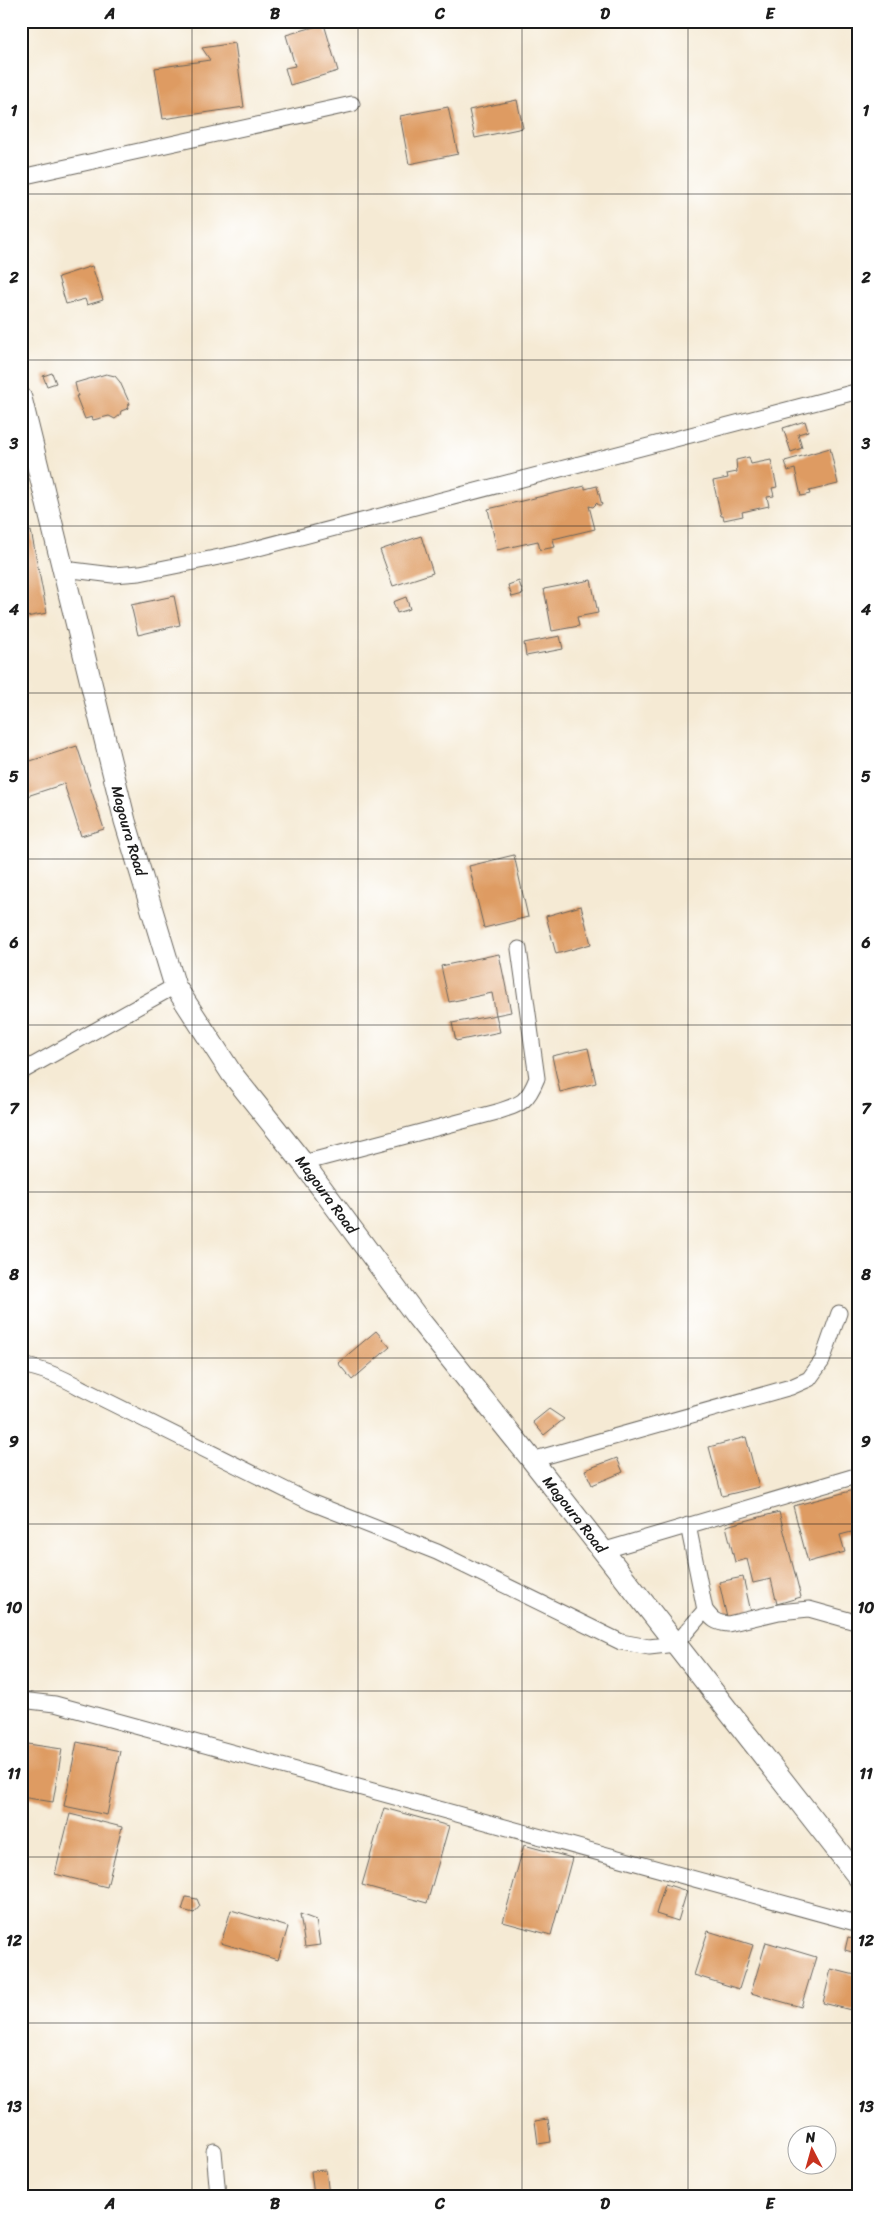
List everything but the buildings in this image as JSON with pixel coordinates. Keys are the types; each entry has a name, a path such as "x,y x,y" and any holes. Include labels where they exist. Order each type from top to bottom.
{"street":[{"path":"21,177 352,104"},
{"path":"64,569 113,575 140,574 239,553 859,392"},
{"name":"Magoura Road","path":"21,398 124,821 174,986 232,1074 303,1163 417,1317 532,1460 859,1878"},
{"path":"303,1163 497,1112 518,1105 530,1095 537,1078 520,949"},
{"path":"21,1072 174,986"},
{"path":"532,1460 809,1379 822,1361 839,1313"},
{"path":"21,1365 41,1368 61,1376 83,1389 310,1502 437,1552 621,1642 649,1647 676,1644 704,1610"},
{"path":"602,1551 859,1475"},
{"path":"688,1525 704,1610 713,1621 719,1624 728,1624 779,1612 809,1609 859,1623"},
{"path":"21,1700 55,1704 859,1924"},
{"path":"214,2151 218,2196"}]}
